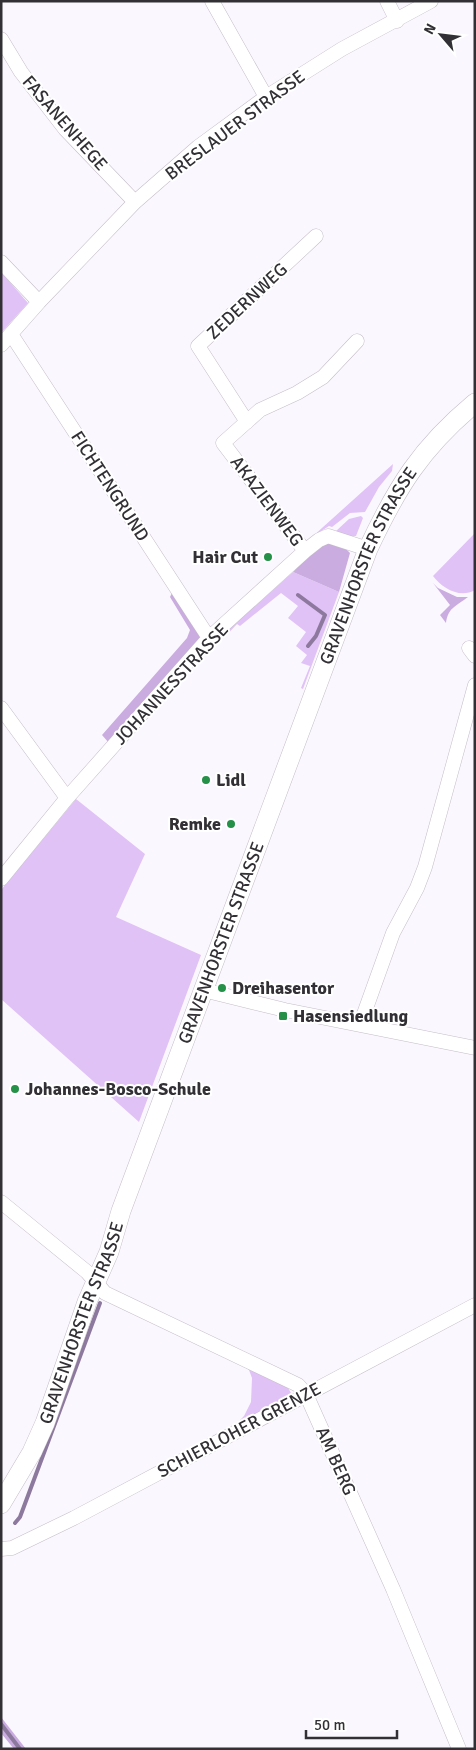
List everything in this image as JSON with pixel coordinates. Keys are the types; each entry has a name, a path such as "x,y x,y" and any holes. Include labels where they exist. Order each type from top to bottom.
{"main road":[{"name":"GRAVENHORSTER STRASSE","path":"1,1504 28,1460 45,1423 87,1302 109,1252 121,1211 368,549 388,507 415,464 452,422 475,404"}],"street":[{"path":"212,1 266,97"},
{"path":"387,1 397,21"},
{"name":"BRESLAUER STRASSE","path":"1,345 135,202 198,147 266,97 342,49 431,1"},
{"name":"FASANENHEGE","path":"1,39 21,72 65,129 135,202"},
{"name":"ZEDERNWEG","path":"247,422 198,346 316,236"},
{"path":"1,262 40,302"},
{"name":"FICHTENGRUND","path":"11,334 210,638"},
{"name":"AKAZIENWEG","path":"305,551 223,443 260,410 297,393 323,377 357,341"},
{"name":"JOHANNESSTRASSE","path":"1,879 67,798 210,638 305,551 319,540 328,536 368,549"},
{"path":"360,1025 392,933 417,888 425,866 475,685"},
{"path":"1,708 67,798"},
{"path":"203,990 475,1048"},
{"name":"AM BERG","path":"1,1202 87,1272 104,1293 298,1385 306,1394 393,1589 459,1749"},
{"name":"SCHIERLOHER GRENZE","path":"1,1549 12,1548 74,1518 475,1305"}],"shaded area":[{"path":"1,272 28,303 1,333"},
{"path":"393,464 392,471 379,487 365,512 350,513 332,527 329,526 312,537"},
{"path":"361,516 363,518 356,536 348,536 336,531 349,519"},
{"path":"475,533 475,590 457,593 441,585 433,576"},
{"path":"330,543 346,549 350,553 339,592 293,572 319,547"},
{"path":"293,572 339,592 303,689 301,688 310,666 301,663 307,655 296,646 306,632 288,618 298,606 281,593 240,626 237,624 224,638 221,636"},
{"path":"433,583 438,588 457,597 468,597 451,610 446,623 440,615 450,605"},
{"path":"172,593 198,630 201,641 109,743 102,735 187,638 190,630 170,597"},
{"path":"76,799 145,854 116,917 201,955 139,1122 1,999 1,890"},
{"path":"240,1363 287,1386 291,1393 288,1397 234,1426 244,1416 251,1402 252,1378 249,1370"},
{"path":"1,1717 26,1749 14,1749 1,1733"}],"waterway":[{"path":"298,595 325,615 316,636 308,646"},
{"path":"15,1523 20,1517 100,1303"},
{"path":"1,1724 20,1749"}],"place":[{"name":"Hair Cut","path":"268,557"},
{"name":"Lidl","path":"206,780"},
{"name":"Remke","path":"231,824"},
{"name":"Dreihasentor","path":"222,988"},
{"name":"Hasensiedlung","path":"283,1016"},
{"name":"Johannes-Bosco-Schule","path":"15,1089"}]}
